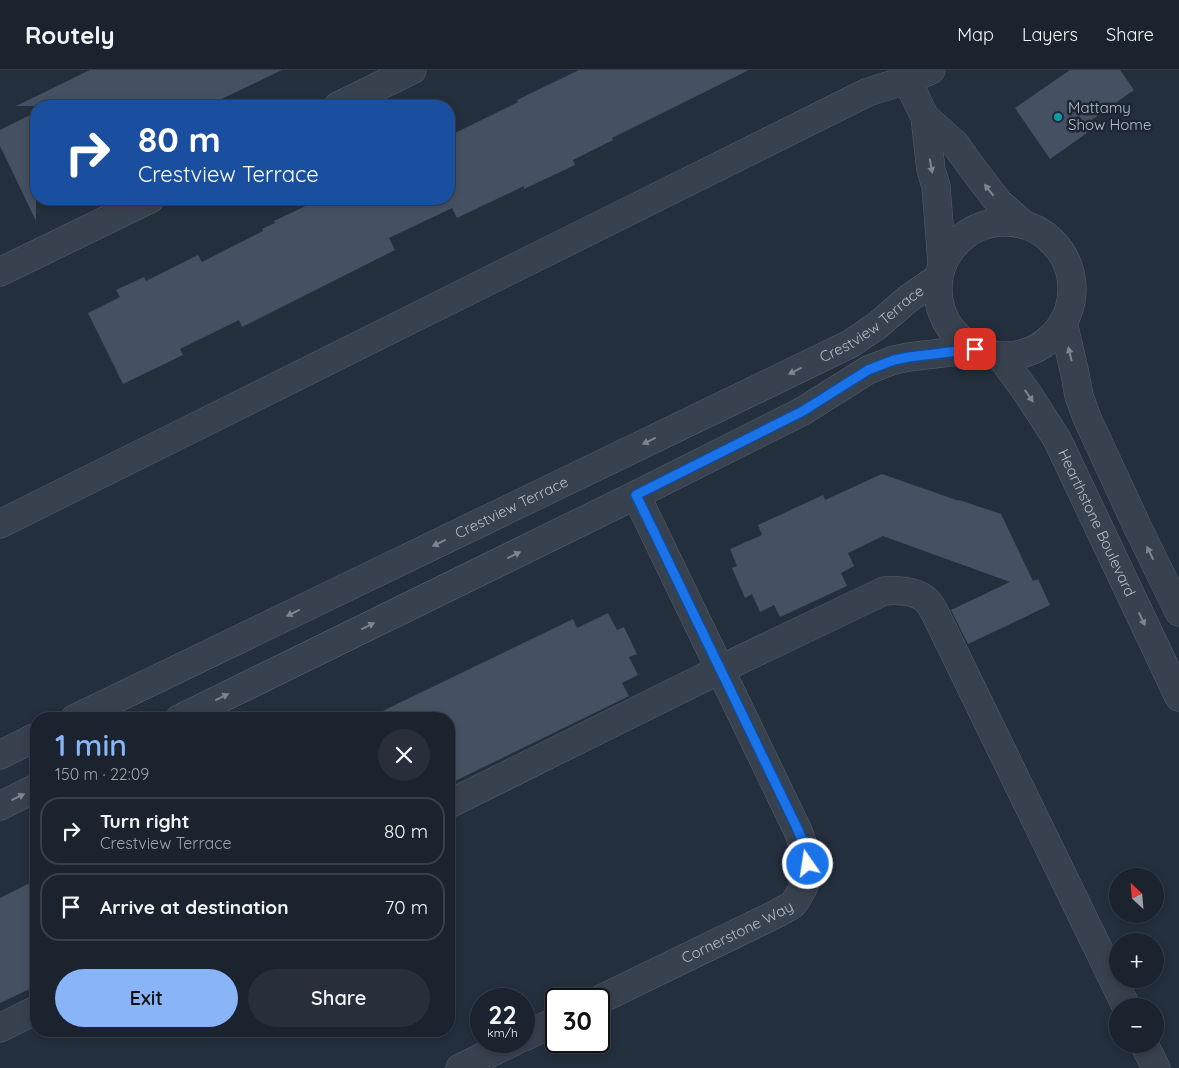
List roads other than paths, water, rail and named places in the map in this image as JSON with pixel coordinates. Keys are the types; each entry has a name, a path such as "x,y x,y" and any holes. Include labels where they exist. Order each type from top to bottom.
{"street":[{"path":"350,100 412,70"},
{"path":"0,524 859,96 913,73 925,117 931,170 936,186 940,270 938,300 945,322 960,340 979,352 1001,357 1022,354 1042,345 1058,330 1069,311 1072,289 1069,267 1059,248 1043,233 1023,224 1001,221 979,226 960,238 945,256 940,270"},
{"path":"925,117 955,144 999,203 1023,224"},
{"path":"0,272 138,205"},
{"name":"Crestview Terrace","path":"88,712 850,344 878,325 940,270"},
{"path":"1063,322 1079,396 1087,418 1179,612"},
{"path":"192,712 636,495 803,411 868,370 894,360 909,357 975,349"},
{"name":"Hearthstone Boulevard","path":"1001,357 1028,394 1057,440 1179,697"},
{"name":"Cornerstone Way","path":"610,995 793,904 802,891 808,864 806,850 798,830 636,495"},
{"path":"455,801 721,668 884,591 896,590 914,594 927,601 939,622 1122,998"},
{"path":"0,755 30,740"},
{"path":"0,806 30,791"},
{"path":"0,1028 30,1013"},
{"path":"460,1068 491,1053"},
{"path":"1148,1053 1156,1068"}],"place":[{"name":"Mattamy Show Home","path":"1058,117"}]}
